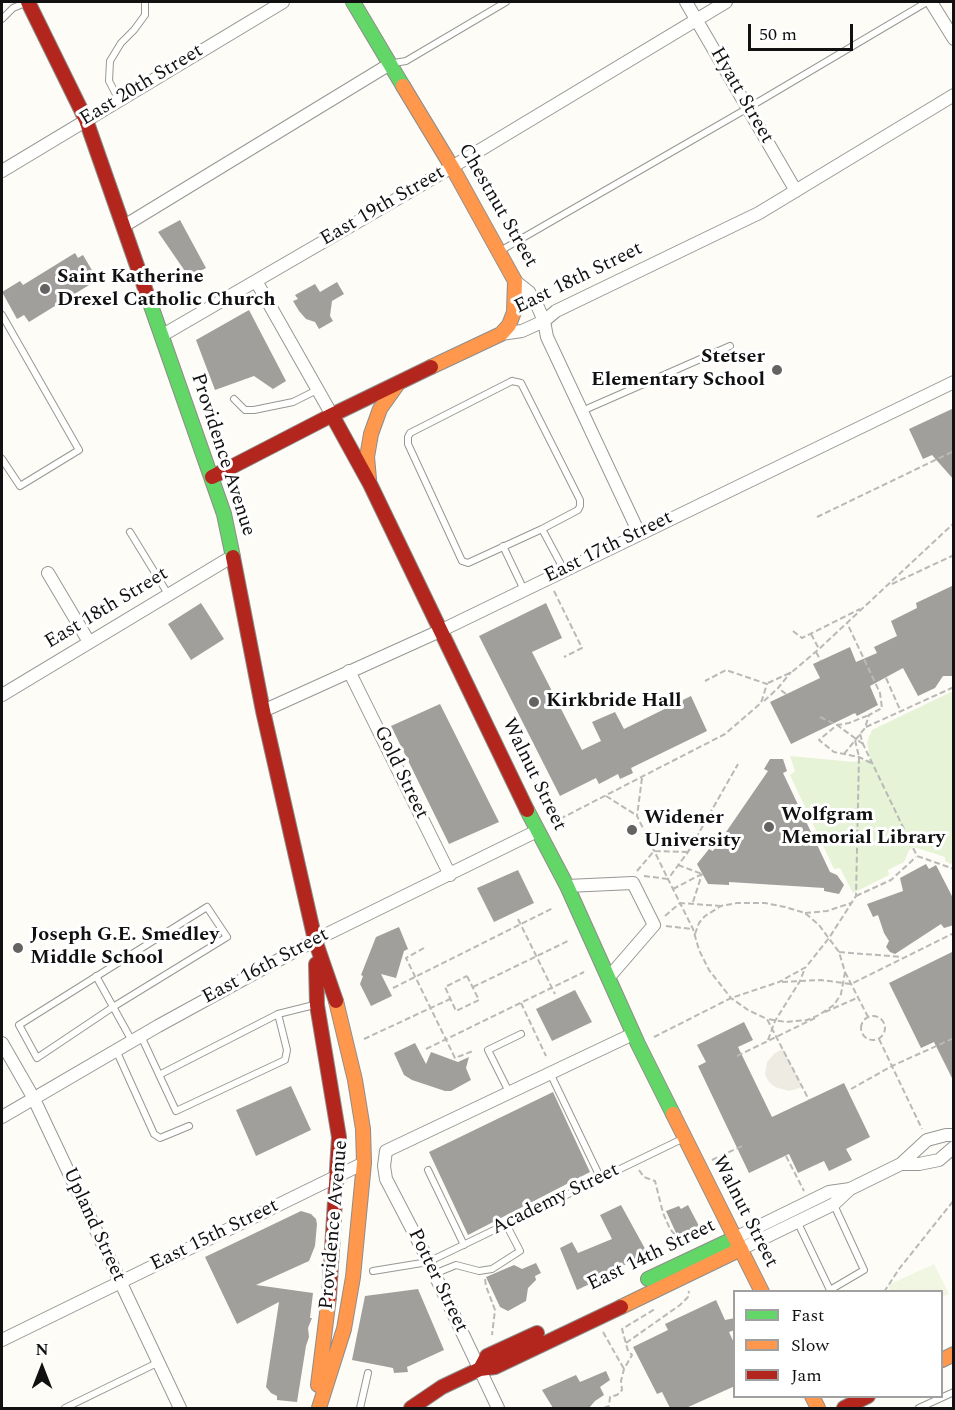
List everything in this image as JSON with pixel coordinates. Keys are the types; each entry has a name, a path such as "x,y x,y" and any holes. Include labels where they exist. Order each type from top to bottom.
{"street":[{"name":"Providence Avenue","path":"28,2 86,120 224,514 263,711 315,940 336,1002 347,1046 362,1121 364,1163 353,1277 344,1329 319,1408"},
{"name":"East 20th Street","path":"2,171 283,2"},
{"name":"Chestnut Street","path":"353,2 452,167 515,281 529,292 544,321 547,337 639,533"},
{"name":"Hyatt Street","path":"686,2 796,191"},
{"name":"East 19th Street","path":"161,336 452,167 726,2"},
{"path":"929,2 954,39"},
{"path":"124,226 390,64"},
{"name":"East 18th Street","path":"212,477 332,415 501,334 522,331 544,321 556,311 759,213 954,95"},
{"name":"Walnut Street","path":"256,281 370,484 537,831 567,886 635,1039 761,1290"},
{"path":"501,334 509,325 514,312 515,281"},
{"name":"East 17th Street","path":"263,711 442,630 954,382"},
{"path":"370,484 367,457 371,434 380,409 398,383"},
{"name":"East 18th Street","path":"2,694 233,556"},
{"path":"48,573 89,642"},
{"name":"Gold Street","path":"349,671 450,875"},
{"name":"East 16th Street","path":"2,1117 136,1038 315,940 537,831"},
{"path":"567,886 633,883 654,926 609,977"},
{"name":"Providence Avenue","path":"314,1408 330,1288 339,1137 317,1005 315,940"},
{"path":"509,1092 635,1039"},
{"name":"Upland Street","path":"2,1043 33,1097 180,1408"},
{"name":"Potter Street","path":"498,1408 386,1179 384,1166 386,1151 509,1092"},
{"path":"927,1140 946,1135 954,1136"},
{"name":"East 14th Street","path":"411,1408 442,1387 480,1370 495,1367 707,1250 738,1243 798,1221 833,1204 850,1189 901,1164 927,1140"},
{"name":"East 14th Street","path":"901,1164 919,1164 939,1160 954,1147"},
{"name":"East 15th Street","path":"2,1340 364,1163"},
{"name":"East 14th Street","path":"487,1356 600,1311 738,1243 829,1192 850,1189"},
{"path":"480,1370 487,1356"},
{"path":"844,1408 864,1398"}],"lane":[{"path":"2,19 13,8 28,2"},
{"path":"120,100 109,81 110,61 121,43 145,15 145,2"},
{"path":"390,64 406,61 506,2"},
{"path":"499,252 929,2"},
{"path":"2,315 79,450 20,486 2,459"},
{"path":"582,411 730,346"},
{"path":"512,381 521,383 580,500 578,510 542,529 468,563 462,561 408,444 410,433 512,381"},
{"path":"234,399 245,410 254,410 293,402 318,390"},
{"path":"542,529 564,570"},
{"path":"130,532 168,595"},
{"path":"503,546 524,590"},
{"path":"207,907 226,937 113,1007 37,1058 18,1025 207,907"},
{"path":"96,976 113,1007 159,1075 176,1111 285,1059 287,1050 278,1014"},
{"path":"159,1075 278,1014 317,1005"},
{"path":"509,1092 489,1050 521,1034"},
{"path":"116,1050 154,1134 160,1138 189,1126"},
{"path":"550,1073 601,1179"},
{"name":"Academy Street","path":"431,1268 464,1245 685,1138"},
{"path":"428,1170 464,1245"},
{"path":"798,1221 830,1290 864,1270 833,1204"},
{"path":"373,1270 456,1265 492,1269 520,1251 506,1224"},
{"path":"65,1408 157,1363"},
{"path":"360,1408 368,1373"},
{"path":"919,1408 941,1398"}],"path":[{"path":"817,517 954,451"},
{"path":"537,831 725,734 778,688 792,672 954,523"},
{"path":"889,585 954,555"},
{"path":"546,579 554,590 582,648 564,657"},
{"path":"793,631 802,638 863,608"},
{"path":"847,623 880,693 882,708 849,723 837,725 819,740 834,752 859,757 872,764"},
{"path":"811,634 821,661"},
{"path":"705,681 726,670 767,684 792,672"},
{"path":"886,678 901,712"},
{"path":"761,703 767,684"},
{"path":"865,728 954,687"},
{"path":"778,688 786,694"},
{"path":"844,754 865,728 869,715"},
{"path":"820,717 837,725 863,744"},
{"path":"860,734 872,764 917,856 954,869"},
{"path":"855,740 859,757 856,896"},
{"path":"668,879 687,852 738,764"},
{"path":"637,816 642,778"},
{"path":"606,796 637,816 693,928 699,950 709,970 731,998 748,1010 775,1021 807,1020 857,998"},
{"path":"654,851 687,852"},
{"path":"654,851 634,875 668,879"},
{"path":"768,1040 775,1021 806,967 829,938 856,896 891,880 917,856"},
{"path":"678,865 702,874"},
{"path":"673,889 702,874"},
{"path":"693,903 702,874"},
{"path":"654,926 680,903 721,906 737,903 765,903 804,913 826,911 851,903"},
{"path":"695,934 699,923 705,916 721,906"},
{"path":"393,988 553,908"},
{"path":"804,913 819,926 839,952 845,972 868,1017"},
{"path":"518,919 555,994"},
{"path":"654,926 693,928"},
{"path":"779,982 821,980 851,984 954,933"},
{"path":"473,987 570,940"},
{"path":"424,948 406,957 455,1058 473,1051"},
{"path":"839,952 902,957"},
{"path":"635,1039 731,998 779,982 806,967"},
{"path":"426,1049 584,972"},
{"path":"736,1056 807,1023 834,1005 841,994 845,972"},
{"path":"467,976 473,987 479,1000 456,1011 444,987 467,976"},
{"path":"347,1046 450,999"},
{"path":"521,1003 546,1056"},
{"path":"876,1016 885,1025 885,1033 879,1039 867,1039 862,1034 861,1026 868,1017 876,1016"},
{"path":"767,1019 809,1100"},
{"path":"851,1089 892,1066 954,1038"},
{"path":"879,1039 927,1140"},
{"path":"699,1166 742,1146"},
{"path":"786,1156 809,1202"},
{"path":"633,1163 644,1177 655,1181 663,1213 670,1229 676,1236 707,1250"},
{"path":"885,1290 899,1269 954,1200"},
{"path":"485,1270 486,1286 495,1310 487,1356"},
{"path":"626,1343 680,1305 688,1297 690,1286 681,1292"},
{"path":"604,1408 609,1406 610,1397 622,1390 621,1381 624,1369 632,1355 622,1329 663,1304"},
{"path":"600,1311 624,1369"}],"green space":[{"path":"953,691 953,865 945,861 945,857 914,847 909,850 904,862 888,870 889,875 853,893 840,868 834,869 790,775 795,771 790,756 854,762 870,759 867,742 872,730"},
{"path":"934,1264 949,1294 943,1297 943,1290 890,1290 888,1285"}],"shaded area":[{"path":"783,1049 802,1086 800,1088 789,1091 775,1087 765,1075 767,1062 775,1053"}],"building":[{"path":"180,220 206,268 189,277 158,232"},
{"name":"Saint Katherine Drexel Catholic Church","path":"75,253 78,258 83,255 93,272 90,274 94,282 29,322 24,315 17,319 2,292 20,281 23,285"},
{"path":"337,282 344,294 332,301 330,316 333,321 319,329 315,322 306,319 299,311 293,301 298,299 295,295 315,284 320,292"},
{"path":"249,310 286,381 273,389 254,376 215,390 196,340"},
{"path":"954,408 954,480 932,455 923,459 909,429"},
{"path":"954,585 954,676 943,676 935,688 918,696 903,668 870,686 878,705 857,716 855,713 791,744 770,702 820,678 813,664 850,647 856,662 877,653 874,647 897,636 891,621 917,608 916,603"},
{"path":"201,603 224,639 191,660 168,624"},
{"name":"Kirkbride Hall","path":"546,603 562,638 532,652 582,750 601,741 592,722 615,712 624,729 691,696 707,731 631,768 633,773 620,779 618,774 599,784 596,778 560,796 479,636"},
{"path":"440,704 499,822 449,844 391,726"},
{"name":"Wolfgram Memorial Library","path":"770,759 783,759 787,771 783,773 830,872 837,875 844,885 839,894 824,891 824,888 729,882 729,885 708,884 697,864 709,849 713,851 768,771 764,769"},
{"path":"926,864 929,869 936,865 954,900 954,925 944,928 941,924 895,954 886,947 889,941 878,915 873,917 867,904 903,891 900,878"},
{"path":"518,870 534,903 494,922 477,888"},
{"path":"399,927 408,949 404,951 396,978 381,974 392,996 371,1006 360,984 363,976 361,975 376,937"},
{"path":"954,951 954,1082 934,1042 921,1048 889,983"},
{"path":"575,990 592,1022 552,1041 536,1009"},
{"path":"744,1022 753,1040 738,1047 772,1117 844,1083 870,1137 846,1149 852,1160 829,1171 824,1161 798,1173 789,1154 749,1173 698,1066 706,1062 697,1045"},
{"path":"415,1043 426,1064 431,1052 458,1062 469,1057 466,1068 471,1080 451,1091 445,1091 404,1075 394,1053"},
{"path":"291,1086 311,1130 256,1156 236,1110"},
{"path":"553,1092 590,1172 468,1235 429,1152"},
{"path":"621,1205 649,1256 616,1268 617,1271 577,1290 560,1248 572,1242 578,1253 612,1239 600,1215"},
{"path":"688,1205 699,1226 677,1235 666,1211 679,1206 681,1209"},
{"path":"301,1211 311,1214 317,1224 315,1246 309,1261 256,1285 313,1293 310,1318 312,1318 308,1328 309,1337 297,1402 277,1400 277,1396 266,1387 279,1302 237,1324 205,1257"},
{"path":"536,1263 541,1273 535,1276 536,1280 528,1288 526,1301 508,1311 500,1307 486,1277 514,1265 522,1269"},
{"path":"418,1289 444,1350 407,1367 408,1372 394,1373 393,1368 352,1360 365,1296"},
{"path":"716,1300 725,1320 733,1318 733,1331 729,1332 733,1341 733,1387 686,1408 670,1408 662,1392 657,1394 633,1347 668,1330 665,1324"},
{"path":"606,1371 610,1380 600,1387 604,1395 589,1408 553,1408 542,1390 576,1375 580,1382"}],"traffic: fast":[{"path":"353,2 403,86"},
{"path":"149,300 224,514 233,557"},
{"path":"527,810 567,886 638,1044 673,1114"},
{"path":"648,1279 735,1238"}],"traffic: slow":[{"path":"403,86 452,167 515,281 514,312 509,325 501,334 431,367"},
{"path":"369,479 367,457 371,434 380,409 397,385"},
{"path":"319,1408 344,1329 353,1277 364,1163 363,1129 355,1080 336,1001"},
{"path":"673,1114 761,1290"},
{"path":"621,1307 741,1249"},
{"path":"318,1385 329,1297"},
{"path":"943,1360 954,1354"},
{"path":"813,1398 818,1408"}],"traffic: jam":[{"path":"28,2 86,120 149,300"},
{"path":"212,477 431,367"},
{"path":"332,415 370,484 527,810"},
{"path":"233,557 263,711 315,940 336,1001"},
{"path":"316,964 317,1005 339,1137 329,1297"},
{"path":"411,1408 442,1387 480,1369 495,1367 621,1307"},
{"path":"480,1369 487,1356 537,1333"},
{"path":"844,1408 864,1398"}],"place":[{"name":"Saint Katherine Drexel Catholic Church","path":"45,289"},
{"name":"Stetser Elementary School","path":"777,370"},
{"name":"Kirkbride Hall","path":"534,702"},
{"name":"Wolfgram Memorial Library","path":"769,827"},
{"name":"Widener University","path":"632,830"},
{"name":"Joseph G.E. Smedley Middle School","path":"18,948"}]}
